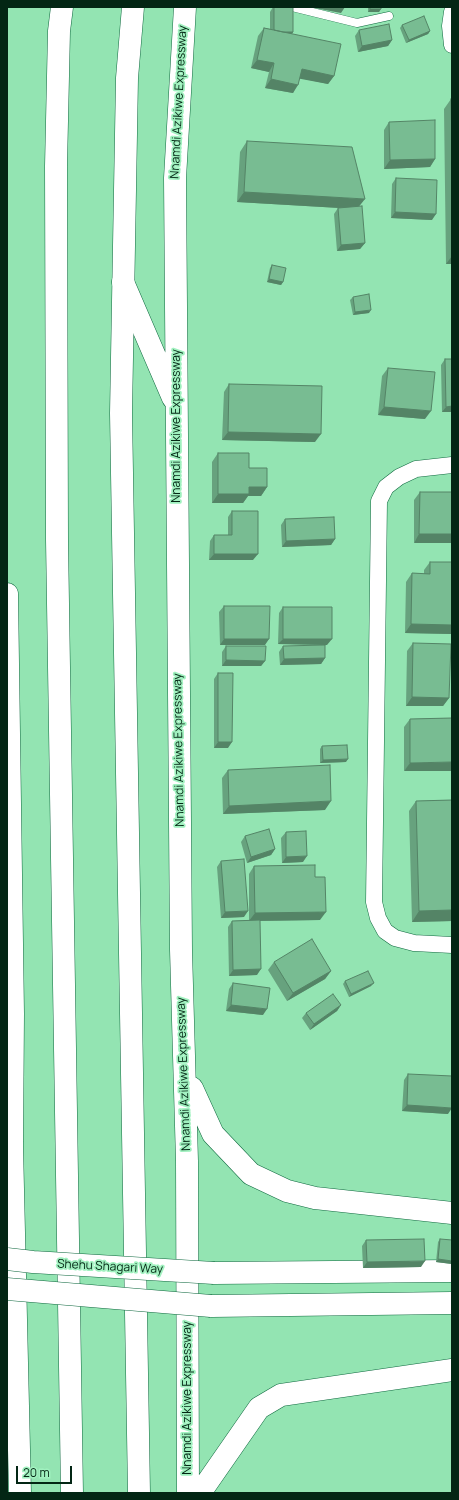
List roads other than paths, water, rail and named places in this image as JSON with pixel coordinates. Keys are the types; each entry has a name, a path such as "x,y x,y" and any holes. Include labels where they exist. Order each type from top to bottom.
{"main road":[{"path":"62,7 56,166 57,540 72,1493"},
{"path":"132,7 127,78 121,413 139,1493"},
{"name":"Nnamdi Azikiwe Expressway","path":"185,7 175,178 178,409 177,524 180,942 185,1084 188,1493"},
{"path":"123,282 178,409"},
{"path":"7,594 10,1011 20,1493"},
{"path":"185,1084 192,1088 213,1134 251,1174 257,1177 287,1191 315,1198 452,1213"},
{"name":"Shehu Shagari Way","path":"7,1259 33,1262 214,1272 452,1271"},
{"path":"7,1289 211,1306 452,1303"},
{"path":"200,1493 258,1408 281,1395 452,1370"},
{"path":"7,1438 18,1404"}],"street":[{"path":"452,12 450,26 452,45"},
{"path":"452,465 416,469 399,477 386,486 379,500 374,902 378,918 385,931 395,938 414,942 452,945"}],"lane":[{"path":"292,7 357,23 389,16"}]}
